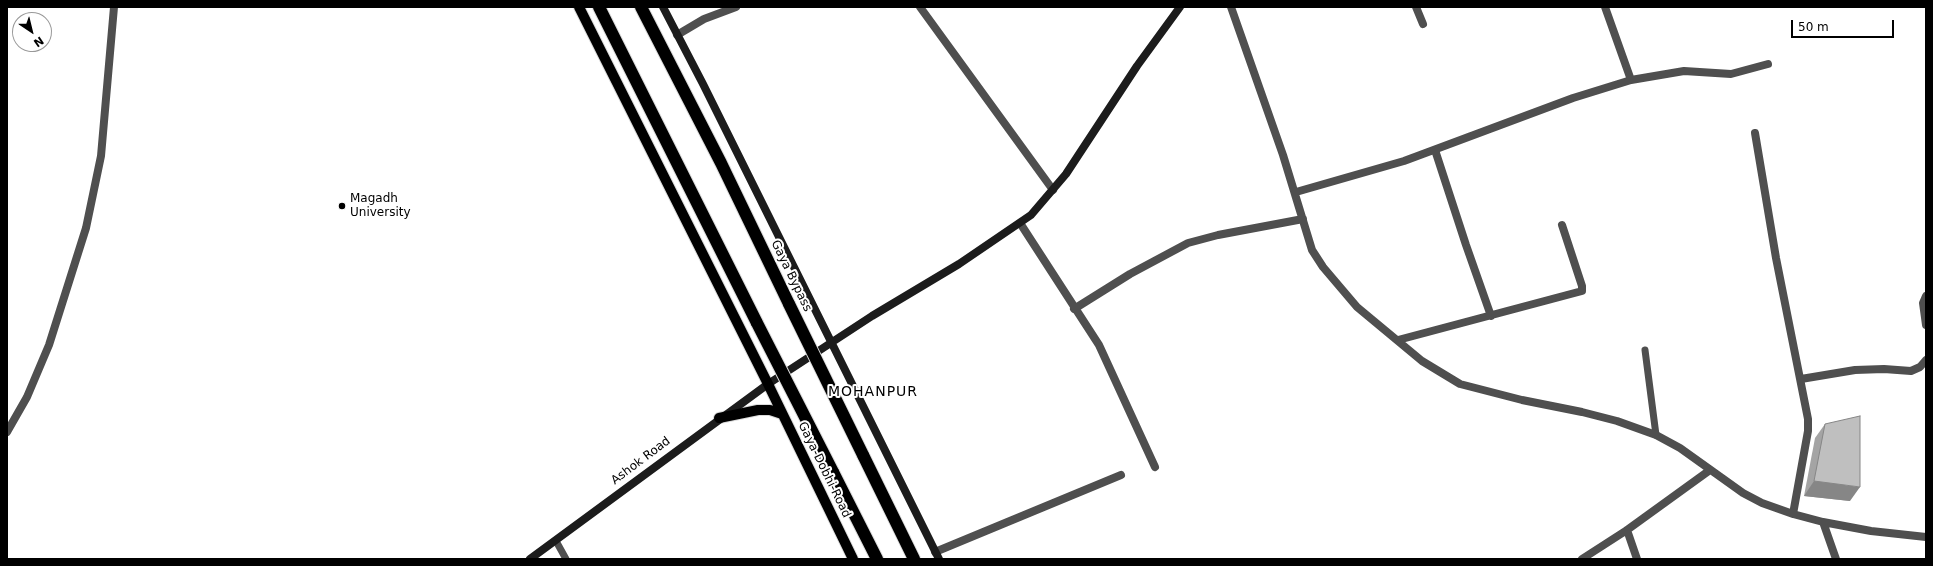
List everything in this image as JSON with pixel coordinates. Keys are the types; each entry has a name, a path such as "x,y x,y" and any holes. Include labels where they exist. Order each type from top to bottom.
{"highway":[{"path":"599,7 877,559"},
{"name":"Gaya Bypass","path":"641,7 721,163 914,559"}],"main road":[{"name":"Gaya-Dobhi-Road","path":"579,7 770,388 853,559"},
{"path":"719,418 758,410 770,410 782,414"}],"street":[{"path":"7,432 27,397 49,345 86,228 101,156 114,7"},
{"path":"663,7 937,555 1121,475"},
{"path":"677,35 704,19 736,7"},
{"path":"920,7 1053,190"},
{"name":"Ashok Road","path":"530,559 719,418 770,388 831,343 953,268 1020,223 1040,206 1066,174 1137,66 1180,7"},
{"path":"1231,7 1296,192 1312,250 1323,267 1357,307 1422,361 1460,384 1522,400 1582,412 1617,421 1656,435 1680,448 1743,493 1762,503 1793,514 1823,522 1871,531 1926,537"},
{"path":"1416,7 1423,24"},
{"path":"1605,7 1631,80"},
{"path":"1296,192 1435,150 1573,98 1631,80 1684,71 1731,74 1768,64"},
{"path":"1755,133 1776,258 1808,420 1808,431 1793,514"},
{"path":"1435,150 1491,316"},
{"path":"1074,309 1130,274 1188,243 1218,235 1303,219"},
{"path":"1020,223 1074,309 1099,345 1155,467"},
{"path":"1398,340 1577,293 1583,290 1562,224"},
{"path":"1926,296 1923,303 1926,325"},
{"path":"1801,379 1855,370 1884,369 1911,371 1920,367 1926,360"},
{"path":"1582,559 1627,530 1710,470"},
{"path":"1823,522 1836,559"},
{"path":"1627,530 1637,559"}],"lane":[{"path":"1645,350 1656,435"},
{"path":"556,541 566,559"}],"building":[{"path":"1860,416 1860,487 1814,481 1825,424"}],"place":[{"name":"Magadh University","path":"342,206"}],"district":[{"name":"MOHANPUR","path":"873,392"}]}
